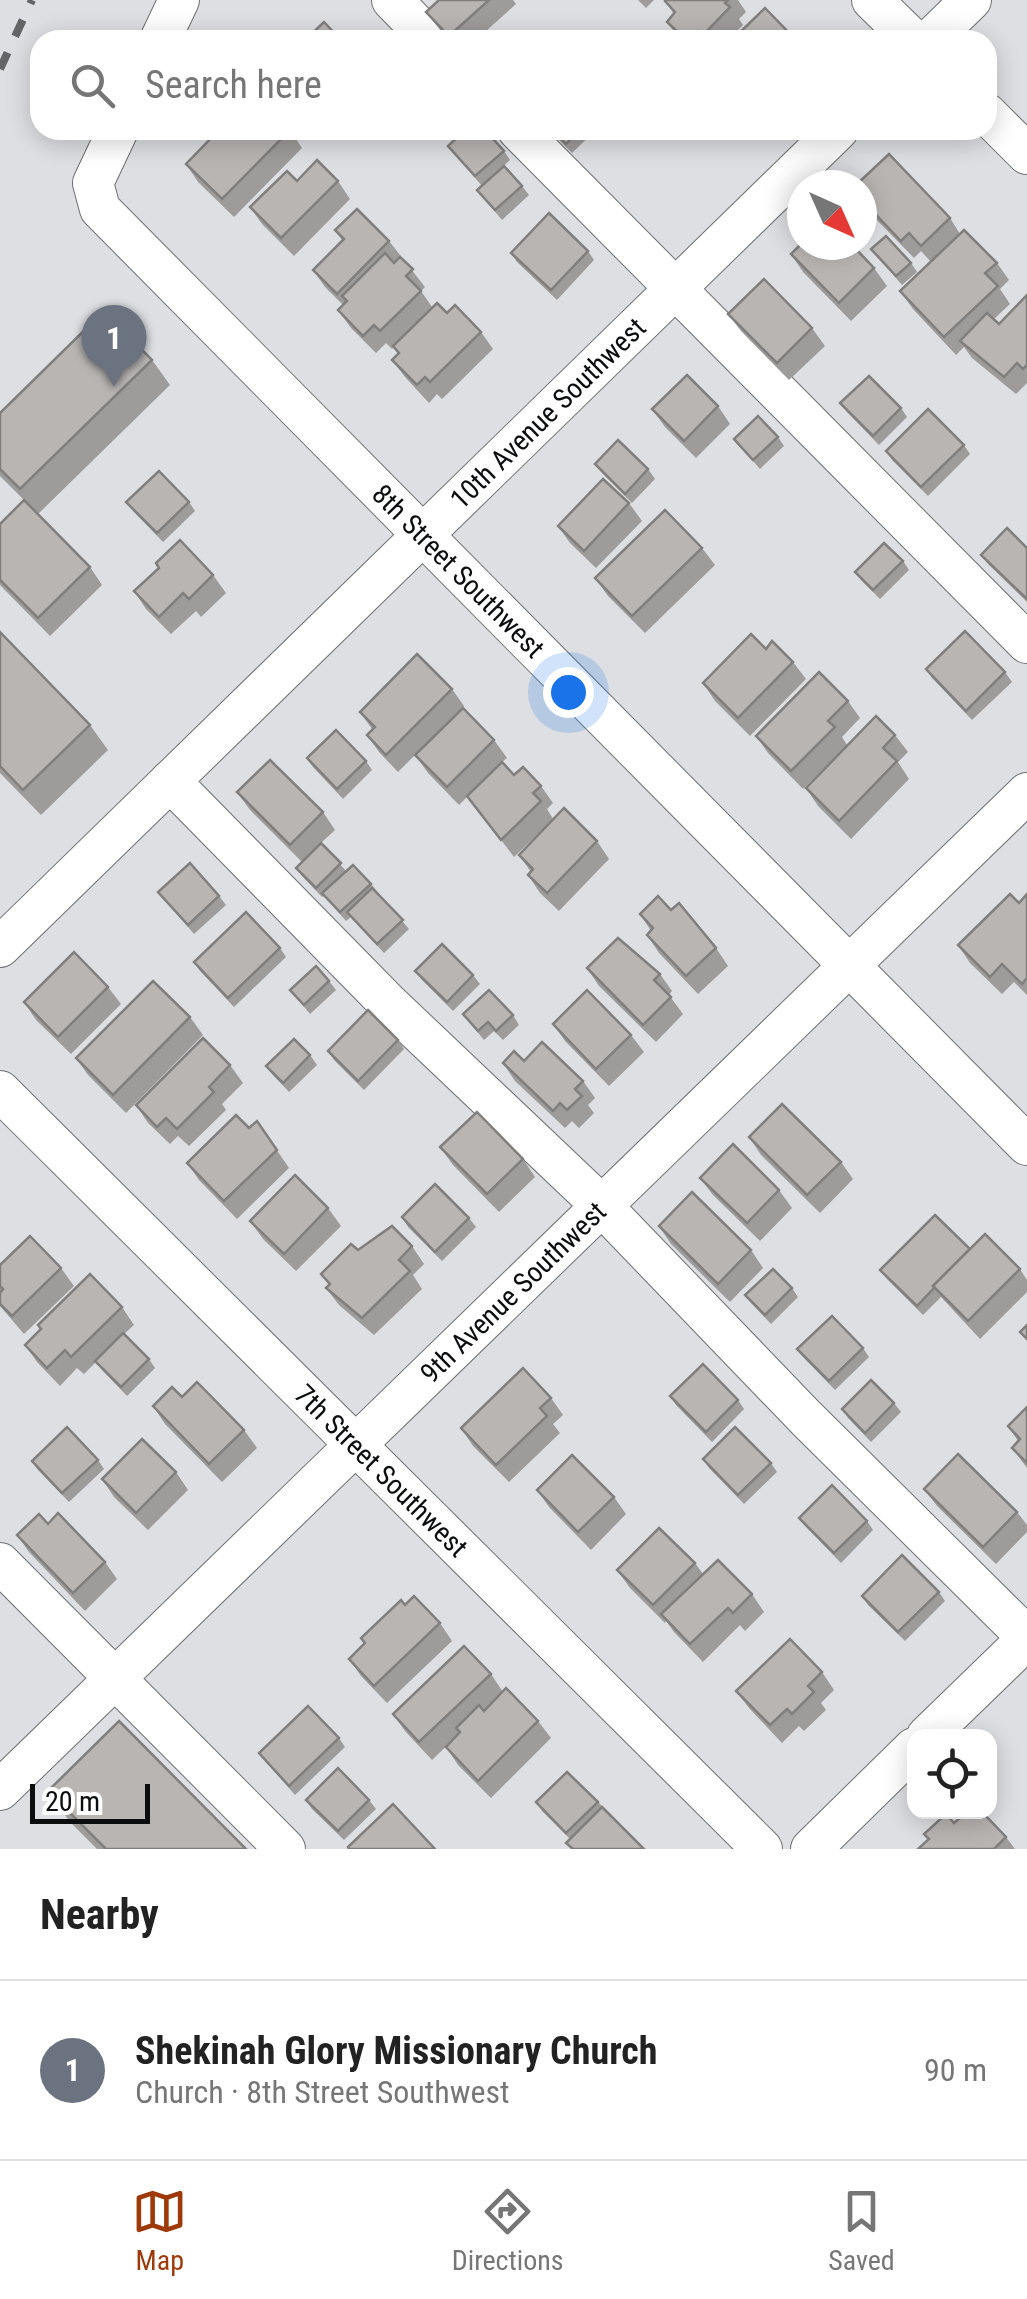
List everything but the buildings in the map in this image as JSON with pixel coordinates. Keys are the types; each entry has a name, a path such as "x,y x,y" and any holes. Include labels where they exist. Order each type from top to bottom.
{"street":[{"path":"164,30 178,0"},
{"path":"392,0 421,30"},
{"path":"872,0 902,30"},
{"path":"940,30 971,0"},
{"path":"997,124 1027,154"},
{"name":"8th Street Southwest","path":"113,140 93,183 100,209 1027,1145"},
{"path":"528,140 1027,643"},
{"name":"10th Avenue Southwest","path":"0,947 828,140"},
{"path":"170,781 388,1004 601,1205 806,1418 1027,1638 934,1729"},
{"name":"9th Avenue Southwest","path":"0,1790 357,1448 601,1205 1027,793"},
{"name":"7th Street Southwest","path":"0,1092 762,1849"},
{"path":"0,1563 285,1849"},
{"path":"811,1849 907,1755"}],"railway":[{"path":"0,69 32,0"}],"place":[{"name":"Shekinah Glory Missionary Church","path":"114,387"}]}
